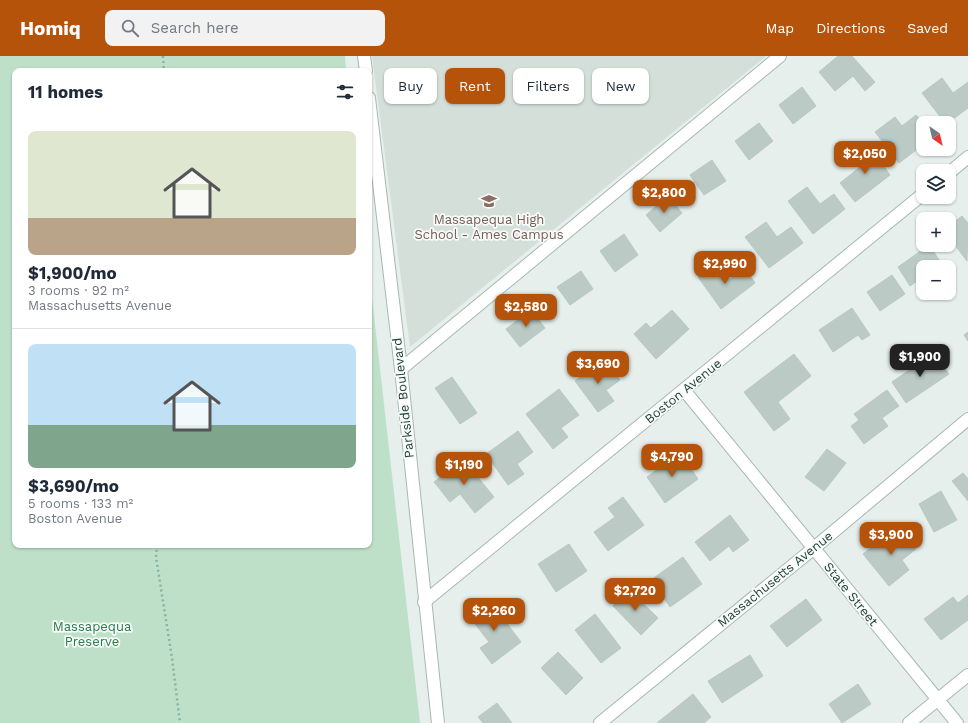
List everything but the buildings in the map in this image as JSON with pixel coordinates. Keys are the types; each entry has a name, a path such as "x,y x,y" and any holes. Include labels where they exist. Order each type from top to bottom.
{"street":[{"path":"364,56 366,68"},
{"path":"401,369 780,56"},
{"name":"Parkside Boulevard","path":"372,123 401,369 424,602 438,723"},
{"path":"956,167 968,157"},
{"name":"Boston Avenue","path":"424,602 916,200"},
{"name":"State Street","path":"684,390 957,723"},
{"name":"Massachusetts Avenue","path":"600,723 814,548 968,419"},
{"path":"909,723 968,674"}],"path":[{"path":"163,56 164,68"},
{"path":"157,548 156,557 172,658 180,723"}],"shaded area":[{"name":"Massapequa High School - Ames Campus","path":"372,56 766,56 410,347"}],"green space":[{"name":"Massapequa Preserve","path":"0,56 345,56 346,68 12,68 12,548 372,548 372,298 420,723 0,723"}],"place":[{"name":"Massapequa High School - Ames Campus","path":"489,201"}]}
